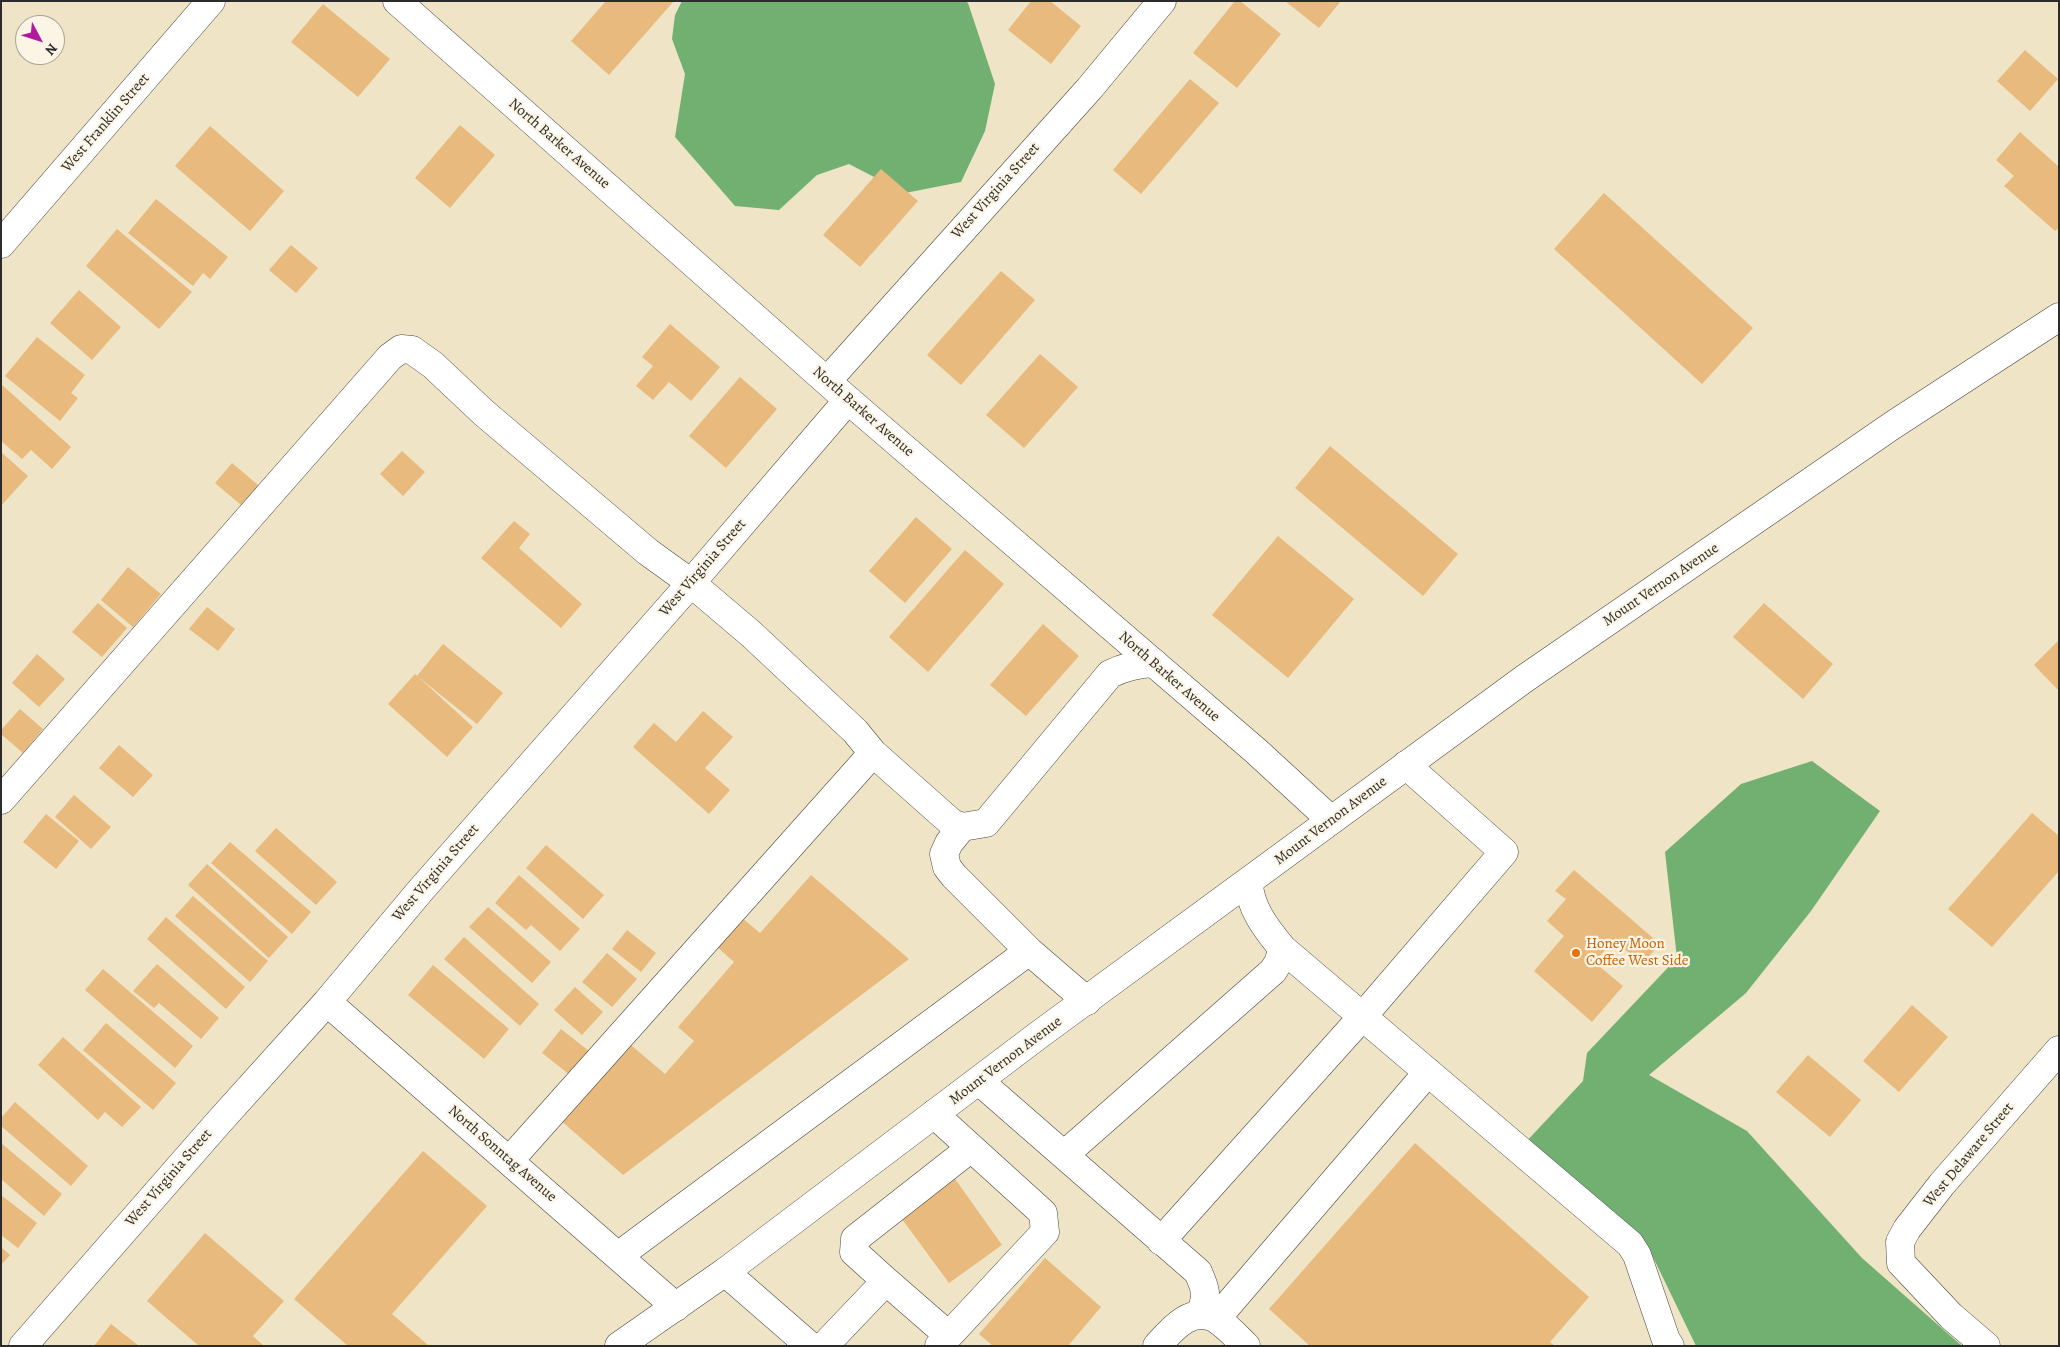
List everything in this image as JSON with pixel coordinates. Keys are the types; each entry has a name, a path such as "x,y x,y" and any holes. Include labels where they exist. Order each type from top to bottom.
{"street":[{"name":"West Franklin Street","path":"1,244 211,1"},
{"name":"North Barker Avenue","path":"397,1 828,380 848,400 1256,751 1331,820"},
{"name":"West Virginia Street","path":"828,380 1089,89 1162,1"},
{"name":"Mount Vernon Avenue","path":"619,1346 725,1272 934,1114 1524,679 1893,425 2059,317"},
{"path":"1,800 390,357 401,349 412,350 433,365 484,413 648,552 691,583 757,639 855,731 873,753 952,823 962,827 986,823 1110,674 1138,664 1154,663"},
{"name":"West Virginia Street","path":"23,1346 218,1122 327,1002 420,891 691,583 848,400"},
{"path":"509,1161 873,753"},
{"path":"1162,1241 1363,1016 1504,852 1406,765"},
{"path":"962,827 944,854 947,867 1029,951 1087,1001"},
{"path":"1249,882 1249,895 1266,927 1283,949 1630,1244 1637,1256 1666,1340 1670,1346"},
{"path":"1064,1155 1273,971 1283,949"},
{"path":"618,1256 1029,951"},
{"name":"North Sonntag Avenue","path":"327,1002 676,1307"},
{"name":"West Delaware Street","path":"1986,1346 1951,1316 1905,1268 1901,1263 1900,1242 1907,1229 1942,1184 2059,1050"},
{"path":"1157,1346 1182,1321 1208,1317 1428,1072"},
{"path":"979,1081 1198,1272 1207,1299 1208,1317 1246,1346"},
{"path":"934,1114 1043,1213 1045,1232 944,1340 886,1281 854,1252 855,1239 971,1148"},
{"path":"725,1272 810,1346"},
{"path":"824,1346 886,1281"}],"green space":[{"path":"682,1 965,1 968,3 995,84 985,131 961,182 905,193 849,164 817,175 779,210 735,206 675,137 685,74 672,39 675,15"},
{"path":"1812,761 1880,811 1811,911 1746,993 1649,1075 1747,1131 1862,1258 1962,1346 1696,1346 1653,1257 1524,1144 1583,1081 1587,1053 1677,958 1665,852 1741,784"}],"building":[{"path":"606,1 674,1 609,75 571,41"},
{"path":"1031,1 1050,1 1081,26 1051,64 1008,30"},
{"path":"1235,1 1240,1 1281,34 1237,88 1193,53"},
{"path":"1285,1 1341,1 1319,28"},
{"path":"323,4 390,59 358,97 291,42"},
{"path":"2025,50 2058,79 2030,111 1997,81"},
{"path":"1190,79 1219,103 1141,194 1113,170"},
{"path":"460,125 495,155 450,208 415,178"},
{"path":"210,126 284,191 250,231 175,166"},
{"path":"2020,132 2059,167 2059,228 2055,231 2004,186 2014,176 1996,160"},
{"path":"881,169 918,201 860,267 823,235"},
{"path":"1604,193 1753,328 1702,384 1554,249"},
{"path":"156,199 228,257 210,279 203,273 193,286 128,233"},
{"path":"117,229 192,292 159,329 86,266"},
{"path":"291,245 318,268 296,293 269,270"},
{"path":"1001,271 1035,300 961,385 927,355"},
{"path":"79,290 121,327 92,360 50,323"},
{"path":"670,324 720,367 691,401 669,382 653,400 636,386 653,366 642,357"},
{"path":"37,337 85,375 71,393 78,398 60,421 5,376"},
{"path":"1040,354 1078,387 1024,448 986,415"},
{"path":"740,377 777,409 726,468 689,436"},
{"path":"1,384 71,447 52,469 31,450 22,459 1,441"},
{"path":"1330,446 1458,554 1423,596 1295,488"},
{"path":"402,451 425,472 403,496 380,474"},
{"path":"1,452 28,476 1,506"},
{"path":"232,463 264,490 247,510 215,483"},
{"path":"916,517 952,549 905,603 869,571"},
{"path":"514,521 530,534 519,548 582,604 561,628 481,558"},
{"path":"1278,536 1354,599 1288,678 1212,615"},
{"path":"965,550 1004,584 928,672 889,637"},
{"path":"128,567 161,594 133,627 101,600"},
{"path":"98,603 127,628 102,657 72,632"},
{"path":"1764,603 1833,664 1803,699 1733,637"},
{"path":"207,607 235,629 218,651 189,629"},
{"path":"1043,624 1079,656 1026,716 990,685"},
{"path":"2059,640 2059,691 2034,665"},
{"path":"443,644 503,693 477,724 417,676"},
{"path":"37,654 65,679 39,707 12,683"},
{"path":"415,674 473,727 447,757 388,704"},
{"path":"20,709 43,729 23,753 1,734 1,730"},
{"path":"703,711 733,737 705,768 730,790 709,814 633,747 654,723 676,742"},
{"path":"119,745 153,775 133,797 99,768"},
{"path":"74,795 111,827 91,849 55,817"},
{"path":"2032,813 2059,836 2059,871 1992,947 1948,909"},
{"path":"46,814 79,841 56,869 23,842"},
{"path":"276,828 337,882 316,905 255,851"},
{"path":"230,842 311,912 292,934 211,863"},
{"path":"546,845 604,895 583,919 526,868"},
{"path":"207,864 288,937 269,958 188,885"},
{"name":"Honey Moon Coffee West Side","path":"1574,870 1660,944 1642,964 1614,940 1594,962 1623,986 1592,1022 1534,971 1564,936 1547,921 1566,899 1555,891"},
{"path":"519,875 580,929 560,951 531,925 526,930 495,903"},
{"path":"811,875 909,959 623,1175 558,1118 625,1040 665,1074 694,1041 678,1027 734,962 716,946 741,917 760,933"},
{"path":"193,896 268,961 250,982 175,916"},
{"path":"488,907 551,962 532,983 469,927"},
{"path":"166,917 245,987 226,1009 147,939"},
{"path":"627,930 656,953 641,972 612,949"},
{"path":"464,937 539,1004 520,1026 444,959"},
{"path":"607,953 637,979 612,1007 582,982"},
{"path":"157,964 219,1018 201,1039 159,1003 154,1008 133,991"},
{"path":"433,965 509,1029 484,1059 408,995"},
{"path":"103,969 193,1046 175,1068 85,990"},
{"path":"575,987 603,1012 582,1035 554,1010"},
{"path":"1912,1005 1948,1037 1899,1092 1863,1061"},
{"path":"106,1023 176,1083 153,1110 83,1050"},
{"path":"561,1029 589,1051 570,1075 542,1053"},
{"path":"63,1037 141,1107 122,1127 105,1112 98,1120 38,1065"},
{"path":"1808,1055 1861,1100 1830,1137 1776,1092"},
{"path":"15,1102 88,1166 71,1186 1,1126 1,1118"},
{"path":"1,1143 62,1194 44,1216 1,1179"},
{"path":"1415,1143 1589,1297 1550,1342 1555,1346 1310,1346 1269,1309"},
{"path":"423,1151 487,1206 392,1314 429,1346 348,1346 294,1299"},
{"path":"953,1176 1002,1245 949,1283 899,1215"},
{"path":"1,1195 37,1223 18,1248 1,1235"},
{"path":"205,1233 284,1301 253,1336 264,1346 199,1346 147,1301"},
{"path":"1,1247 10,1255 1,1265"},
{"path":"1045,1258 1101,1307 1068,1346 993,1346 979,1334"},
{"path":"111,1324 139,1346 94,1346"}],"place":[{"name":"Honey Moon Coffee West Side","path":"1576,953"}]}
